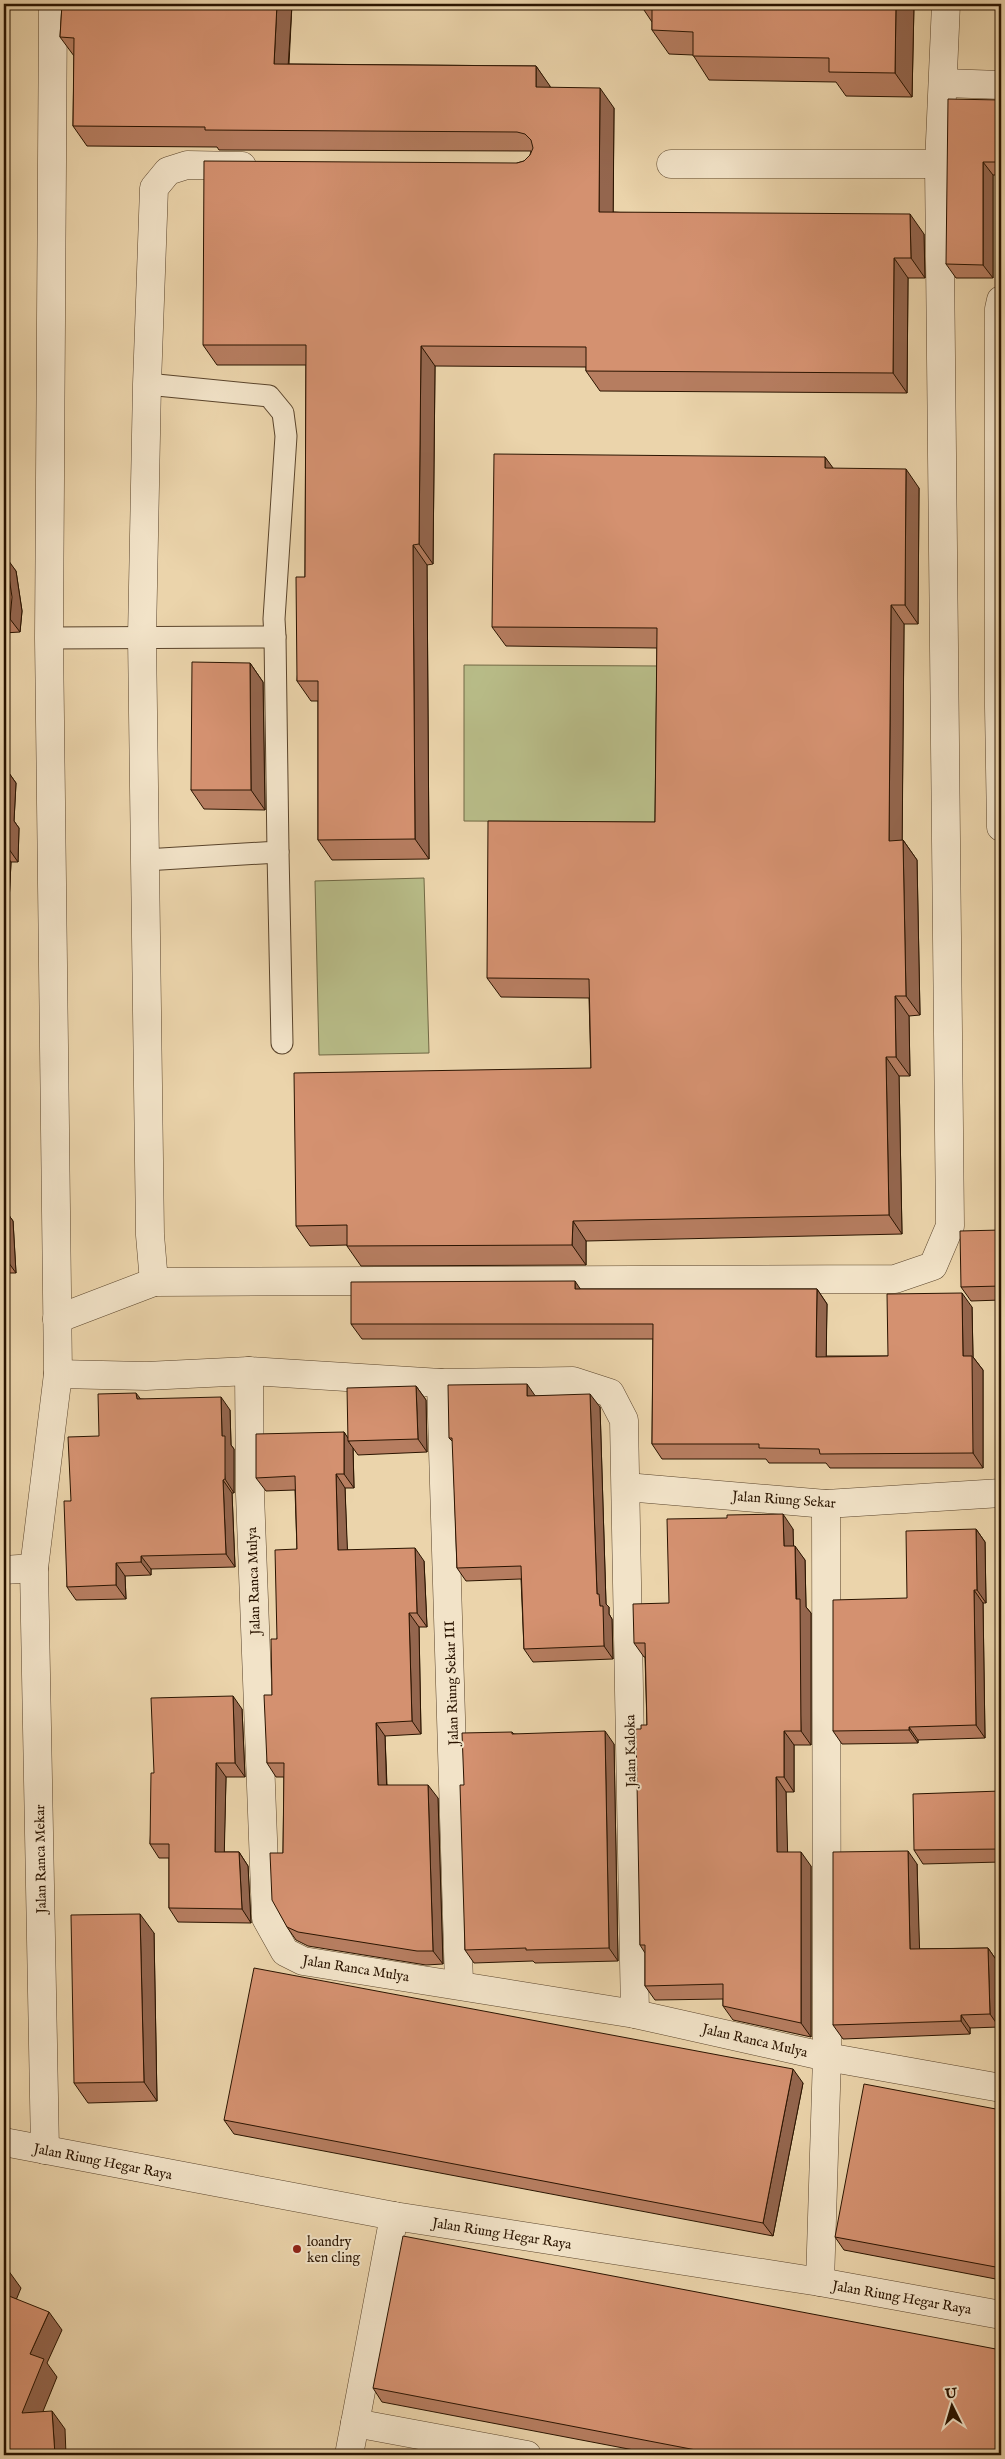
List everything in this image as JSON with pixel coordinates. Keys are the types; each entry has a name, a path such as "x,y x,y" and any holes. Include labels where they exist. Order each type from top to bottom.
{"street":[{"name":"Jalan Ranca Mekar","path":"45,2150 34,1568 58,1374 49,638 53,4"},
{"path":"57,1319 154,1282 895,1279 933,1266 950,1226 939,164 946,4"},
{"path":"943,83 1001,85"},
{"path":"671,164 939,164"},
{"path":"154,1282 150,1234 142,637 147,384 154,188 168,171 187,165 266,166"},
{"path":"1001,300 999,310 1001,827"},
{"name":"Jalan Kaloka","path":"58,1374 146,1376 249,1371 442,1383 574,1381 610,1394 624,1420 635,2014"},
{"name":"Jalan Ranca Mulya","path":"249,1371 250,1494 266,1918 285,1952 303,1961 458,1984 635,2014 827,2057 1001,2088"},
{"name":"Jalan Riung Sekar III","path":"442,1383 458,1984"},
{"name":"Jalan Riung Sekar","path":"626,1488 826,1504 1001,1493"},
{"path":"820,2282 827,2057 826,1504"},
{"path":"4,1570 34,1568"},
{"name":"Jalan Riung Hegar Raya","path":"4,2142 394,2216 820,2282 1001,2316"},
{"path":"349,2455 394,2216"},
{"path":"355,2422 527,2455"}],"lane":[{"path":"147,384 269,396 283,413 286,436 274,619 282,1043"},
{"path":"49,638 275,637"},
{"path":"145,860 278,852"}],"green space":[{"path":"464,665 663,666 662,822 464,821"},
{"path":"424,878 429,1053 319,1055 315,881"}],"building":[{"path":"62,4 277,4 274,64 536,66 536,87 600,88 599,212 910,214 911,258 894,258 893,373 586,371 586,347 421,346 419,544 413,545 415,839 318,840 318,681 297,681 296,577 305,577 306,345 203,345 204,161 517,163 524,161 530,155 533,148 531,140 525,134 517,132 205,130 205,127 73,126 74,38 60,37"},
{"path":"652,4 896,4 895,73 829,72 829,58 693,56 693,32 652,30"},
{"path":"948,99 1001,100 1001,162 983,162 983,265 946,264"},
{"path":"494,454 825,457 825,468 906,469 905,605 891,605 889,841 903,840 906,996 895,996 896,1057 886,1057 889,1215 573,1221 572,1245 347,1246 347,1225 296,1226 294,1073 591,1068 589,979 487,978 488,821 655,822 657,628 492,627"},
{"path":"4,557 6,557 12,597 10,619 4,619"},
{"path":"192,662 250,663 251,790 191,790"},
{"path":"4,1219 6,1259 4,1259"},
{"path":"1001,1230 1001,1286 961,1287 960,1231"},
{"path":"575,1281 575,1289 817,1289 816,1357 888,1356 887,1294 962,1293 963,1356 972,1356 973,1453 820,1454 819,1449 759,1448 759,1444 652,1444 653,1324 351,1324 351,1282"},
{"path":"527,1384 527,1396 590,1394 597,1594 599,1594 600,1606 603,1606 604,1646 524,1649 521,1566 457,1568 452,1438 449,1438 448,1385"},
{"path":"416,1386 418,1439 348,1441 347,1388"},
{"path":"136,1393 137,1399 221,1397 222,1436 225,1436 225,1479 223,1480 226,1554 141,1556 141,1562 116,1563 116,1585 67,1587 64,1501 71,1501 68,1437 99,1436 98,1394"},
{"path":"344,1432 344,1474 336,1474 338,1550 415,1548 417,1613 409,1613 412,1721 376,1723 378,1785 428,1785 433,1951 417,1951 298,1932 287,1927 272,1900 270,1853 283,1853 284,1763 267,1763 264,1695 272,1695 271,1639 277,1639 275,1550 297,1549 295,1476 256,1478 256,1434"},
{"path":"783,1514 784,1546 795,1546 796,1599 800,1599 801,1731 784,1731 784,1777 776,1777 777,1852 801,1852 801,2023 723,2006 723,1984 645,1986 645,1945 640,1945 636,1729 641,1729 641,1725 647,1725 645,1643 634,1643 633,1604 669,1603 667,1519 727,1518 727,1515"},
{"path":"976,1529 977,1590 974,1590 976,1725 909,1727 909,1730 833,1731 833,1600 907,1598 906,1531"},
{"path":"233,1696 235,1763 216,1763 215,1852 239,1852 242,1909 169,1908 169,1844 150,1844 151,1773 154,1773 151,1698"},
{"path":"605,1731 609,1948 465,1950 460,1785 464,1785 462,1733 512,1732 512,1734"},
{"path":"1001,1791 1001,1849 914,1850 913,1794"},
{"path":"908,1851 910,1949 988,1948 990,2014 961,2015 961,2021 833,2025 833,1852"},
{"path":"140,1914 144,2082 74,2083 71,1915"},
{"path":"254,1968 793,2069 763,2223 224,2120"},
{"path":"864,2084 1001,2110 1001,2268 835,2237"},
{"path":"403,2236 1001,2350 1001,2455 722,2455 373,2388"},
{"path":"4,2268 8,2270 4,2281"},
{"path":"4,2294 49,2312 30,2354 44,2359 22,2413 52,2411 55,2455 4,2455"}],"place":[{"name":"loandry ken cling","path":"297,2249"}]}
